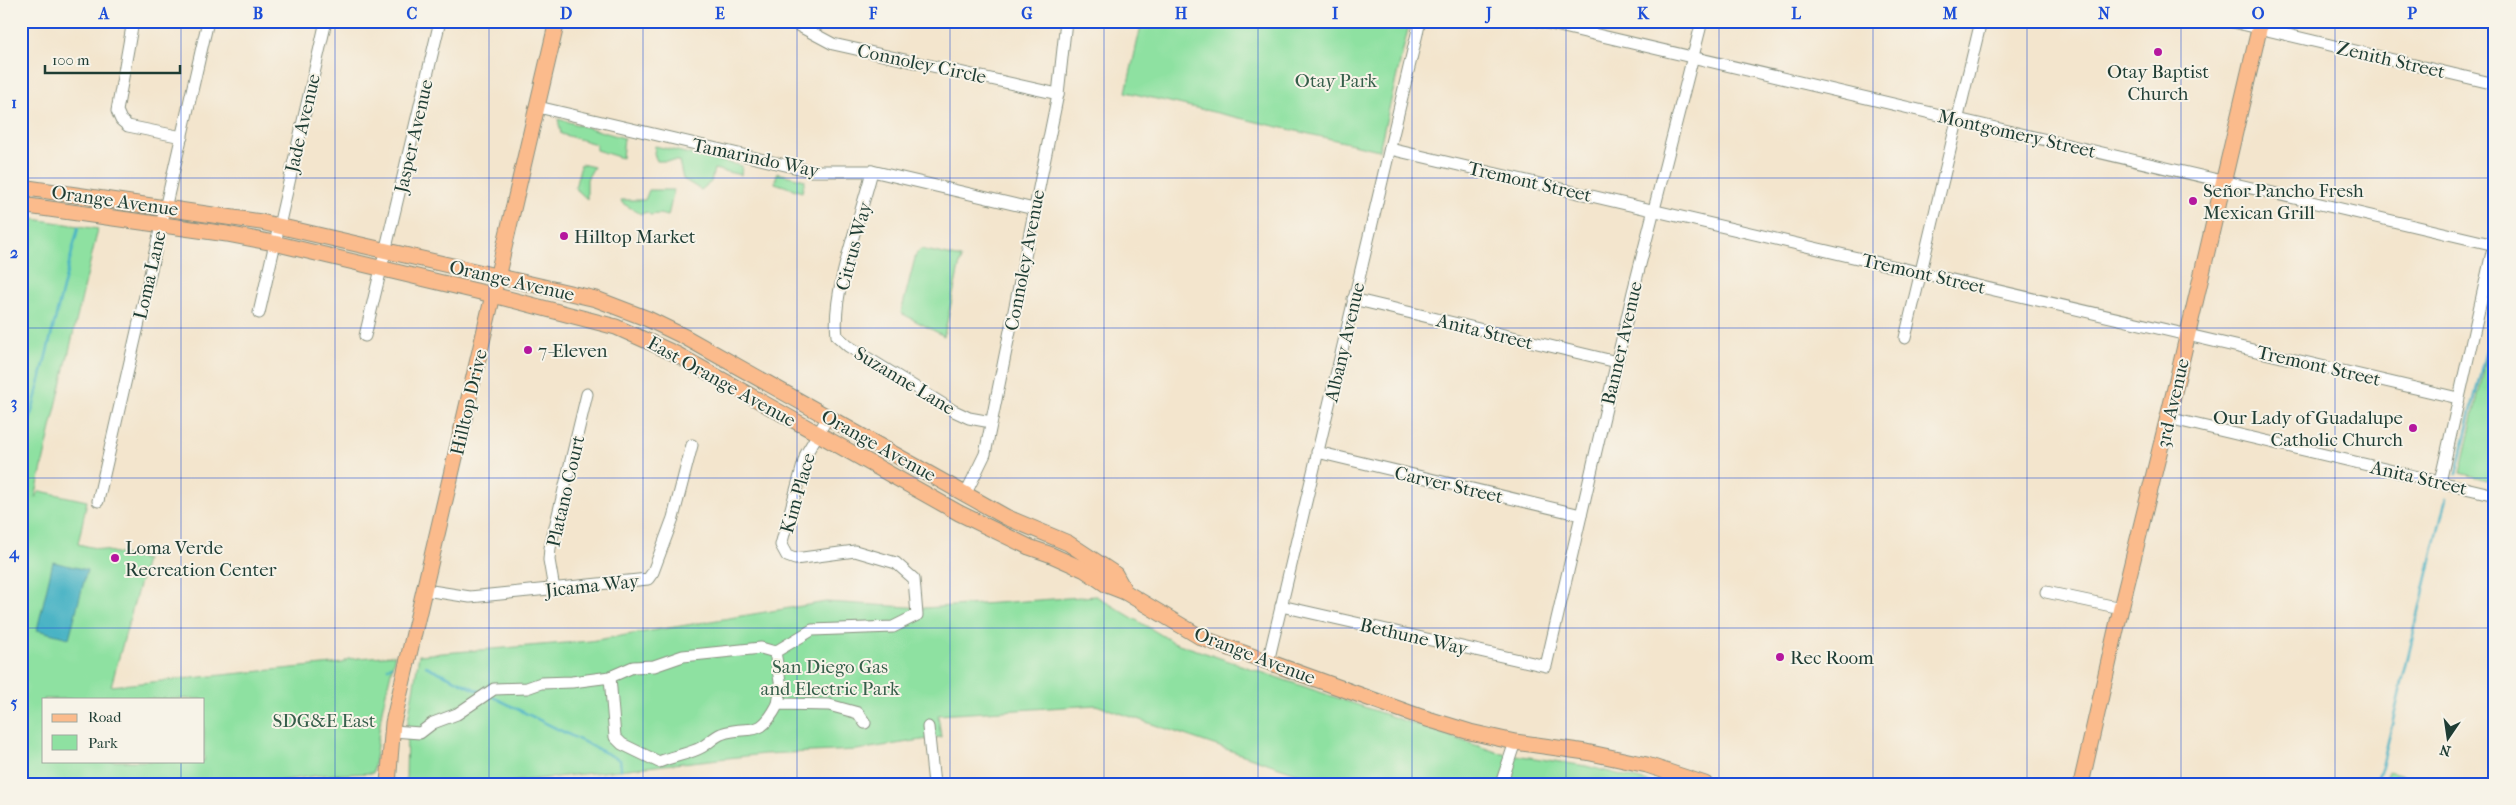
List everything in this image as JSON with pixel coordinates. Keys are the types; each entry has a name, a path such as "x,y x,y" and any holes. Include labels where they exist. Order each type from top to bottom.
{"main road":[{"name":"Hilltop Drive","path":"388,784 393,731 557,21"},
{"name":"3rd Avenue","path":"2081,784 2260,25"},
{"name":"Orange Avenue","path":"21,187 166,206 278,225 596,299 648,319 966,493 1006,518 1068,543 1115,574 1125,592 1202,638 1421,718 1515,742 1583,752 1647,766 1705,784"},
{"name":"Orange Avenue","path":"21,204 161,224 274,244 494,295"},
{"name":"East Orange Avenue","path":"494,295 590,318 644,338 955,511 1029,547 1076,566 1107,585 1125,592"},
{"path":"955,511 966,493"}],"street":[{"path":"133,21 117,111 121,120 128,126 182,137"},
{"name":"Loma Lane","path":"98,501 208,21"},
{"name":"Jade Avenue","path":"259,313 326,21"},
{"name":"Jasper Avenue","path":"365,336 440,21"},
{"name":"Connoley Circle","path":"790,21 833,44 1058,94"},
{"name":"Connoley Avenue","path":"966,493 985,454 1058,94 1066,21"},
{"name":"Albany Avenue","path":"1268,662 1420,21"},
{"name":"Montgomery Street","path":"1538,21 2223,182 2494,243"},
{"name":"Banner Avenue","path":"1546,666 1617,362 1702,21"},
{"path":"1905,338 1981,21"},
{"name":"Zenith Street","path":"2229,21 2260,25 2495,84"},
{"name":"Tamarindo Way","path":"538,107 811,171 872,171 1034,209"},
{"name":"Tremont Street","path":"1390,148 2458,398"},
{"name":"Citrus Way","path":"835,322 841,287 872,171"},
{"path":"2440,482 2494,243"},
{"name":"Anita Street","path":"1353,299 1617,362"},
{"name":"Suzanne Lane","path":"835,322 837,336 848,346 954,411 969,418 991,422"},
{"name":"Platano Court","path":"554,589 550,548 587,394"},
{"name":"Kim Place","path":"775,652 812,630 884,628 903,623 917,615 914,579 896,563 860,552 795,559 787,556 782,545 806,454 828,417"},
{"name":"Anita Street","path":"2168,418 2495,495"},
{"name":"Jicama Way","path":"425,590 470,597 648,579 653,572 673,518 692,445"},
{"name":"Carver Street","path":"1317,452 1582,515"},
{"path":"2046,592 2121,608"},
{"name":"Bethune Way","path":"1282,606 1546,666"},
{"path":"393,731 420,733 433,723 457,714 494,690 527,688 541,682 572,682 610,677 633,666 654,666 683,656 761,648 775,652 781,687 778,704 772,715 758,729 723,733 695,750 675,755 659,762 622,744 615,737 610,677"},
{"path":"778,704 830,705 858,713 865,723"},
{"path":"928,727 934,784"},
{"path":"1501,784 1515,742"}],"green space":[{"name":"Otay Park","path":"1142,21 1410,21 1379,150 1126,92"},
{"path":"558,119 624,138 622,158 596,150 596,144 561,134"},
{"path":"655,146 742,166 741,175 714,169 711,182 701,190 683,179 679,161 657,161 654,154"},
{"path":"581,164 594,167 587,179 587,199 575,188"},
{"path":"777,173 805,180 802,192 775,183"},
{"path":"649,190 674,190 668,216 650,215 647,212 641,214 622,203 621,200 645,200"},
{"name":"SDG&E East","path":"21,217 98,229 35,498 40,491 87,501 78,544 146,560 111,686 343,663 348,659 395,655 382,710 373,773 321,775 257,784 21,784"},
{"path":"921,249 961,258 944,336 901,313 916,254"},
{"path":"2495,321 2495,482 2460,473"},
{"name":"San Diego Gas and Electric Park","path":"1096,596 1173,642 1496,752 1586,766 1656,784 1329,784 1096,705 938,715 941,737 857,750 764,754 502,783 406,784 407,727 419,655 590,641 826,602 924,608"},
{"path":"2388,771 2442,784 2385,784"}],"water":[{"path":"53,562 87,570 69,638 37,630"}],"waterway":[{"path":"21,439 28,428 78,228"},
{"path":"2456,473 2495,314"},
{"path":"2369,784 2378,777 2382,767 2446,497"},
{"path":"426,666 483,693"},
{"path":"491,696 620,760 621,770"}],"place":[{"name":"Otay Baptist Church","path":"2158,52"},
{"name":"Señor Pancho Fresh Mexican Grill","path":"2193,201"},
{"name":"Hilltop Market","path":"564,236"},
{"name":"7-Eleven","path":"528,350"},
{"name":"Our Lady of Guadalupe Catholic Church","path":"2413,428"},
{"name":"Loma Verde Recreation Center","path":"115,558"},
{"name":"Rec Room","path":"1780,657"}]}
